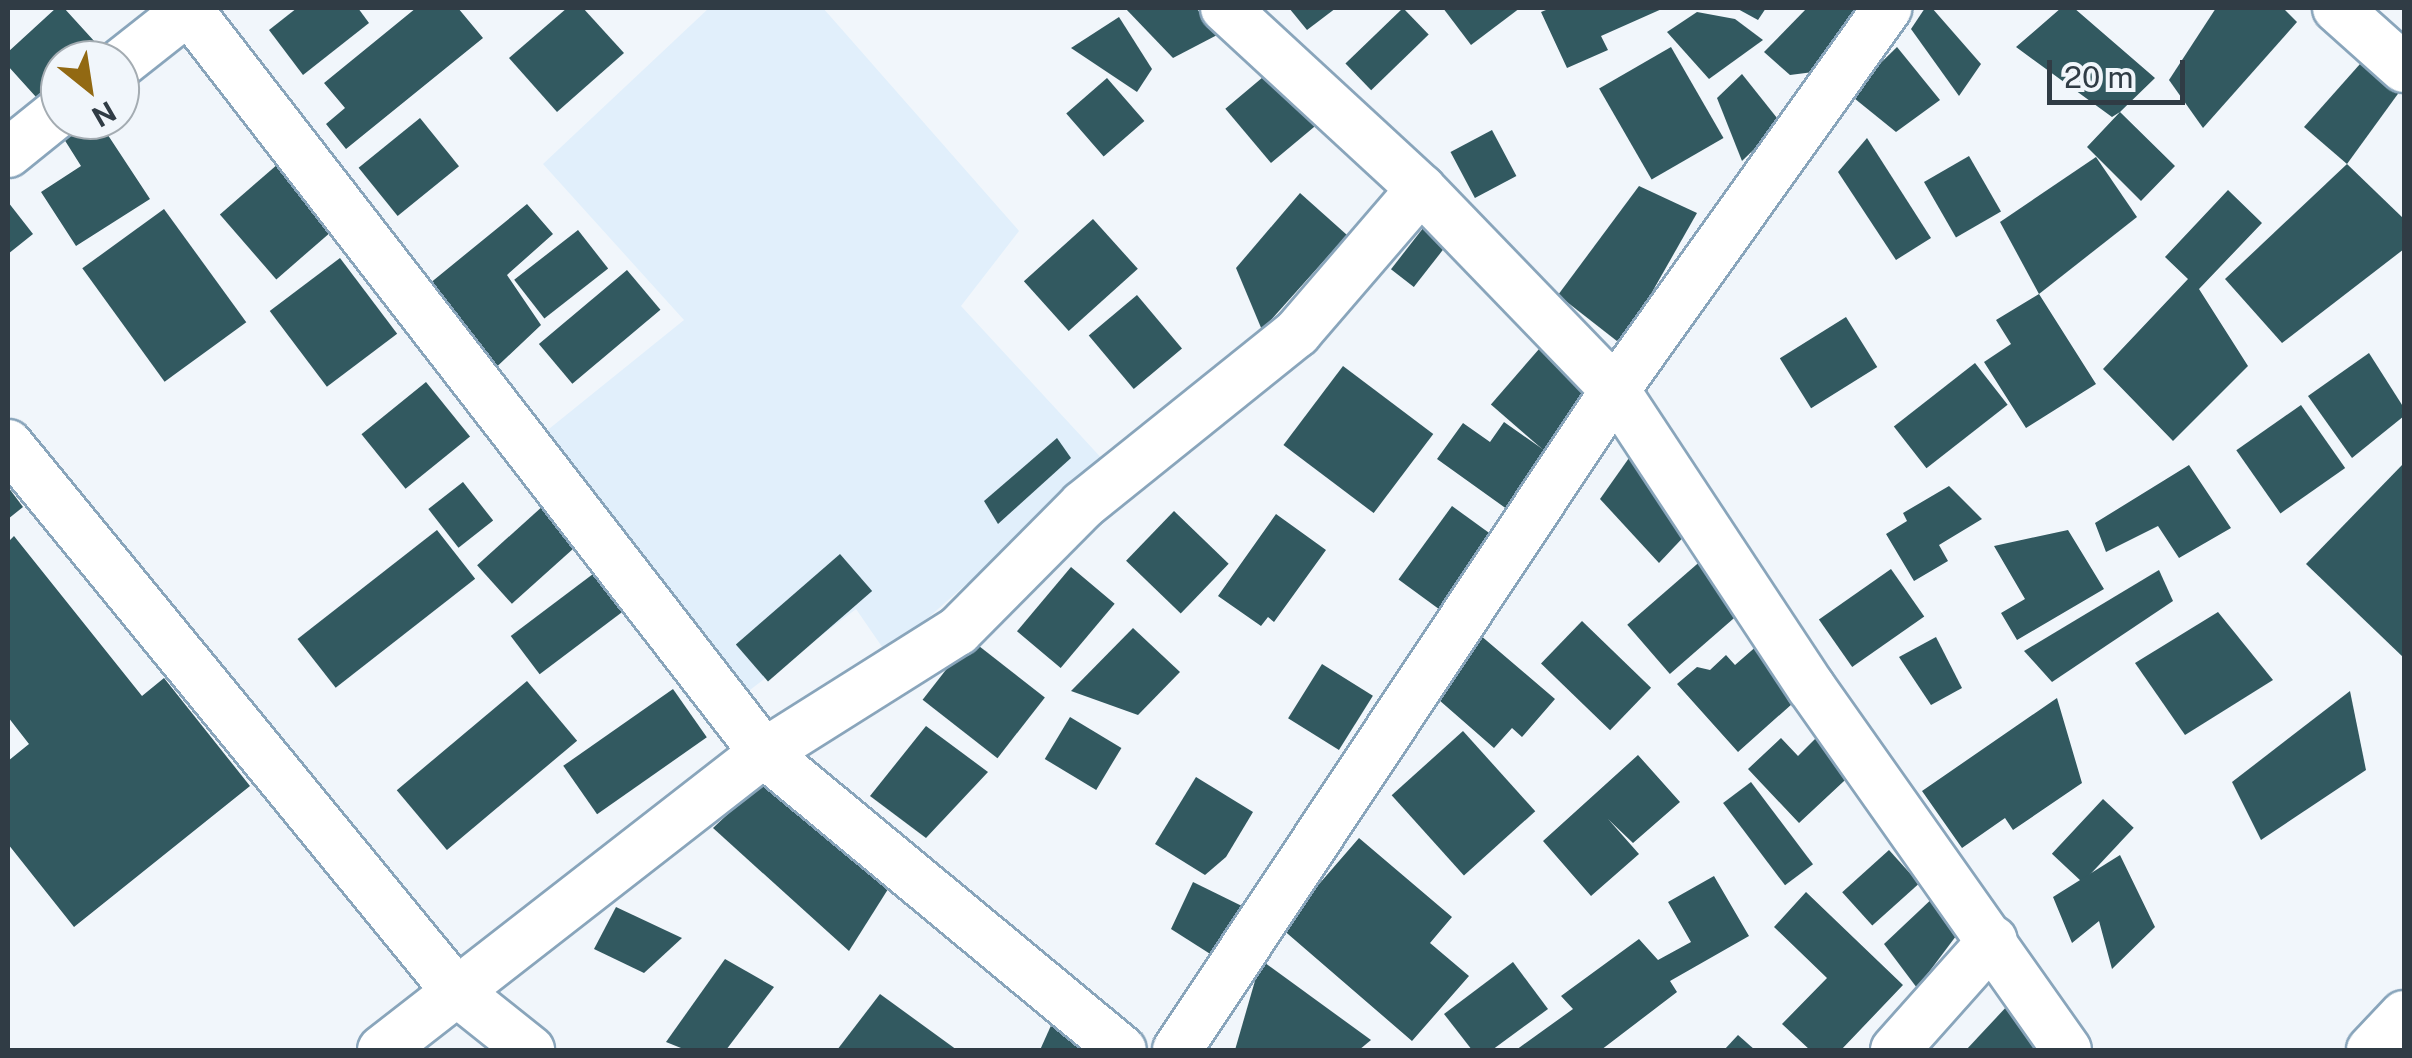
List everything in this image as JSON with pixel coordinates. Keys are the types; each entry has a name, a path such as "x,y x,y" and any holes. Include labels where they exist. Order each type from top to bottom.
{"street":[{"path":"140,48 189,8 764,753 1122,1050"},
{"path":"1225,8 1422,188 1615,390 1811,687 2067,1050"},
{"path":"1177,1050 1615,390 1887,8"},
{"path":"2337,8 2404,68"},
{"path":"8,153 40,128"},
{"path":"382,1050 764,753 958,631 1083,504 1297,333 1422,188"},
{"path":"8,444 456,991 530,1050"},
{"path":"1896,1050 1993,940"},
{"path":"2371,1050 2404,1015"}],"shaded area":[{"path":"709,8 823,8 1019,231 961,306 1105,462 887,654 856,609 742,696 539,437 684,320 543,164"}],"building":[{"path":"56,8 64,8 93,40 40,40 40,93 36,97 8,66 8,52"},
{"path":"297,8 358,8 369,23 303,75 269,30"},
{"path":"416,8 458,8 483,38 346,149 326,124 345,108 324,83"},
{"path":"567,8 583,8 624,53 557,112 509,58"},
{"path":"1125,8 1196,8 1219,34 1173,58"},
{"path":"1289,8 1336,8 1307,30"},
{"path":"1403,8 1429,35 1371,90 1345,64"},
{"path":"1443,8 1520,8 1471,45"},
{"path":"1551,8 1664,8 1601,36 1608,50 1567,68 1541,12"},
{"path":"1736,8 1766,8 1758,20"},
{"path":"1807,8 1860,8 1821,71 1790,75 1764,52"},
{"path":"1925,8 1932,8 1981,64 1959,96 1911,29"},
{"path":"2061,8 2074,8 2155,78 2112,117 2016,47"},
{"path":"2216,8 2283,8 2297,22 2203,128 2169,80"},
{"path":"1697,12 1735,19 1763,40 1709,79 1667,32"},
{"path":"1119,17 1152,69 1137,92 1071,48"},
{"path":"1671,47 1724,138 1652,179 1599,88"},
{"path":"1897,47 1940,100 1896,132 1849,94"},
{"path":"2368,55 2400,91 2347,164 2304,127"},
{"path":"1269,72 1315,126 1271,163 1225,109"},
{"path":"1742,74 1781,123 1742,161 1717,98"},
{"path":"1107,78 1144,121 1104,156 1066,113"},
{"path":"2120,112 2175,166 2141,201 2087,147"},
{"path":"420,118 459,166 398,216 359,168"},
{"path":"1492,130 1516,176 1475,198 1451,152"},
{"path":"1867,138 1931,238 1896,260 1838,172"},
{"path":"65,140 111,140 150,199 76,246 41,192 81,166"},
{"path":"1969,156 2001,211 1956,237 1924,182"},
{"path":"2096,157 2137,217 2039,294 2000,222"},
{"path":"278,164 334,229 276,279 220,215"},
{"path":"2347,164 2404,219 2404,249 2282,343 2225,279"},
{"path":"1639,186 1697,213 1622,345 1558,295"},
{"path":"2228,190 2262,223 2199,289 2248,366 2173,441 2103,369 2188,279 2165,257"},
{"path":"1300,193 1347,235 1262,330 1236,268"},
{"path":"8,202 33,234 8,254"},
{"path":"527,204 553,234 507,275 541,325 487,376 418,293"},
{"path":"164,209 246,322 165,382 82,268"},
{"path":"1431,218 1454,236 1414,287 1391,269"},
{"path":"1093,219 1138,269 1069,331 1024,281"},
{"path":"578,230 608,269 544,318 514,280"},
{"path":"340,258 397,334 327,387 270,311"},
{"path":"627,270 660,310 572,384 539,344"},
{"path":"2039,294 2096,384 2026,428 1984,362 2011,344 1996,320"},
{"path":"1137,295 1182,349 1134,389 1089,335"},
{"path":"1846,317 1877,367 1811,408 1780,358"},
{"path":"1546,341 1601,389 1546,452 1491,404"},
{"path":"2369,353 2404,408 2404,416 2352,458 2308,396"},
{"path":"1975,363 2008,405 1926,468 1894,426"},
{"path":"1343,366 1433,434 1374,513 1283,445"},
{"path":"426,382 470,436 406,489 361,434"},
{"path":"2301,405 2345,468 2280,513 2236,450"},
{"path":"1504,422 1551,455 1511,512 1437,459 1463,423 1490,442"},
{"path":"1057,438 1071,458 998,524 984,501"},
{"path":"1629,458 1692,528 1659,563 1600,499"},
{"path":"2404,463 2404,658 2306,564"},
{"path":"2189,465 2231,528 2179,558 2158,526 2106,552 2095,523"},
{"path":"463,482 493,521 458,548 428,509"},
{"path":"1949,486 1982,519 1939,545 1948,561 1914,581 1886,534 1907,521 1903,513"},
{"path":"8,487 23,507 8,519"},
{"path":"544,505 579,544 512,604 477,565"},
{"path":"1452,506 1494,537 1441,610 1399,580"},
{"path":"1174,511 1229,564 1181,613 1126,561"},
{"path":"1276,514 1326,550 1274,622 1268,617 1261,626 1218,596"},
{"path":"437,530 475,579 336,688 298,639"},
{"path":"2068,530 2104,589 2017,640 2001,613 2025,599 1994,546"},
{"path":"14,536 142,696 164,678 250,786 74,927 8,844 8,761 29,744 8,717 8,542"},
{"path":"1711,552 1754,601 1670,674 1627,625"},
{"path":"840,554 872,591 768,682 736,645"},
{"path":"1071,567 1115,604 1061,668 1017,631"},
{"path":"1891,569 1924,617 1852,667 1819,619"},
{"path":"2159,570 2173,601 2052,682 2024,651"},
{"path":"593,574 622,612 540,674 511,636"},
{"path":"2218,612 2273,680 2185,735 2135,663"},
{"path":"1582,621 1651,688 1610,730 1541,663"},
{"path":"1133,628 1180,672 1138,715 1071,691"},
{"path":"1473,629 1555,699 1522,737 1512,728 1494,748 1423,686"},
{"path":"1767,637 1811,687 1738,752 1677,684 1697,667 1710,670 1726,655 1735,665"},
{"path":"1936,637 1962,688 1931,705 1899,657"},
{"path":"970,639 1045,697 997,758 923,700"},
{"path":"1322,664 1373,696 1339,750 1288,718"},
{"path":"527,681 577,741 447,850 397,790"},
{"path":"673,689 707,737 597,814 563,766"},
{"path":"2350,691 2366,770 2261,840 2232,782"},
{"path":"2057,698 2082,783 2013,830 2005,818 1962,848 1922,791"},
{"path":"1070,717 1121,748 1096,790 1045,759"},
{"path":"926,726 988,772 926,838 870,796"},
{"path":"1463,731 1535,811 1464,875 1392,795"},
{"path":"1823,731 1858,768 1799,823 1748,769 1781,738 1798,756"},
{"path":"1638,755 1680,802 1633,843 1608,819 1639,854 1591,896 1543,841"},
{"path":"1196,777 1253,812 1226,857 1205,875 1155,844"},
{"path":"766,778 890,886 849,951 713,828"},
{"path":"1751,782 1813,864 1785,885 1723,803"},
{"path":"2103,799 2134,828 2083,882 2052,854"},
{"path":"1359,838 1452,917 1430,943 1469,976 1412,1041 1281,928"},
{"path":"1889,850 1919,883 1872,926 1842,892"},
{"path":"2120,855 2155,927 2112,969 2099,921 2072,943 2053,897"},
{"path":"1714,876 1749,936 1670,981 1677,992 1601,1050 1516,1050 1573,1009 1561,996 1639,939 1658,960 1691,942 1668,902"},
{"path":"1193,882 1248,909 1215,957 1171,929"},
{"path":"1806,892 1903,985 1841,1050 1810,1050 1782,1024 1827,978 1774,927"},
{"path":"1937,894 1956,936 1917,988 1884,944"},
{"path":"616,907 682,938 644,973 594,949"},
{"path":"725,959 774,987 726,1050 686,1050 666,1042"},
{"path":"1261,960 1371,1040 1359,1050 1235,1050"},
{"path":"1513,962 1548,1009 1492,1050 1472,1050 1444,1014"},
{"path":"880,994 957,1050 837,1050"},
{"path":"2009,1004 2039,1050 1966,1050"},
{"path":"1058,1010 1097,1050 1040,1050"},
{"path":"1738,1035 1755,1050 1724,1050"}]}
